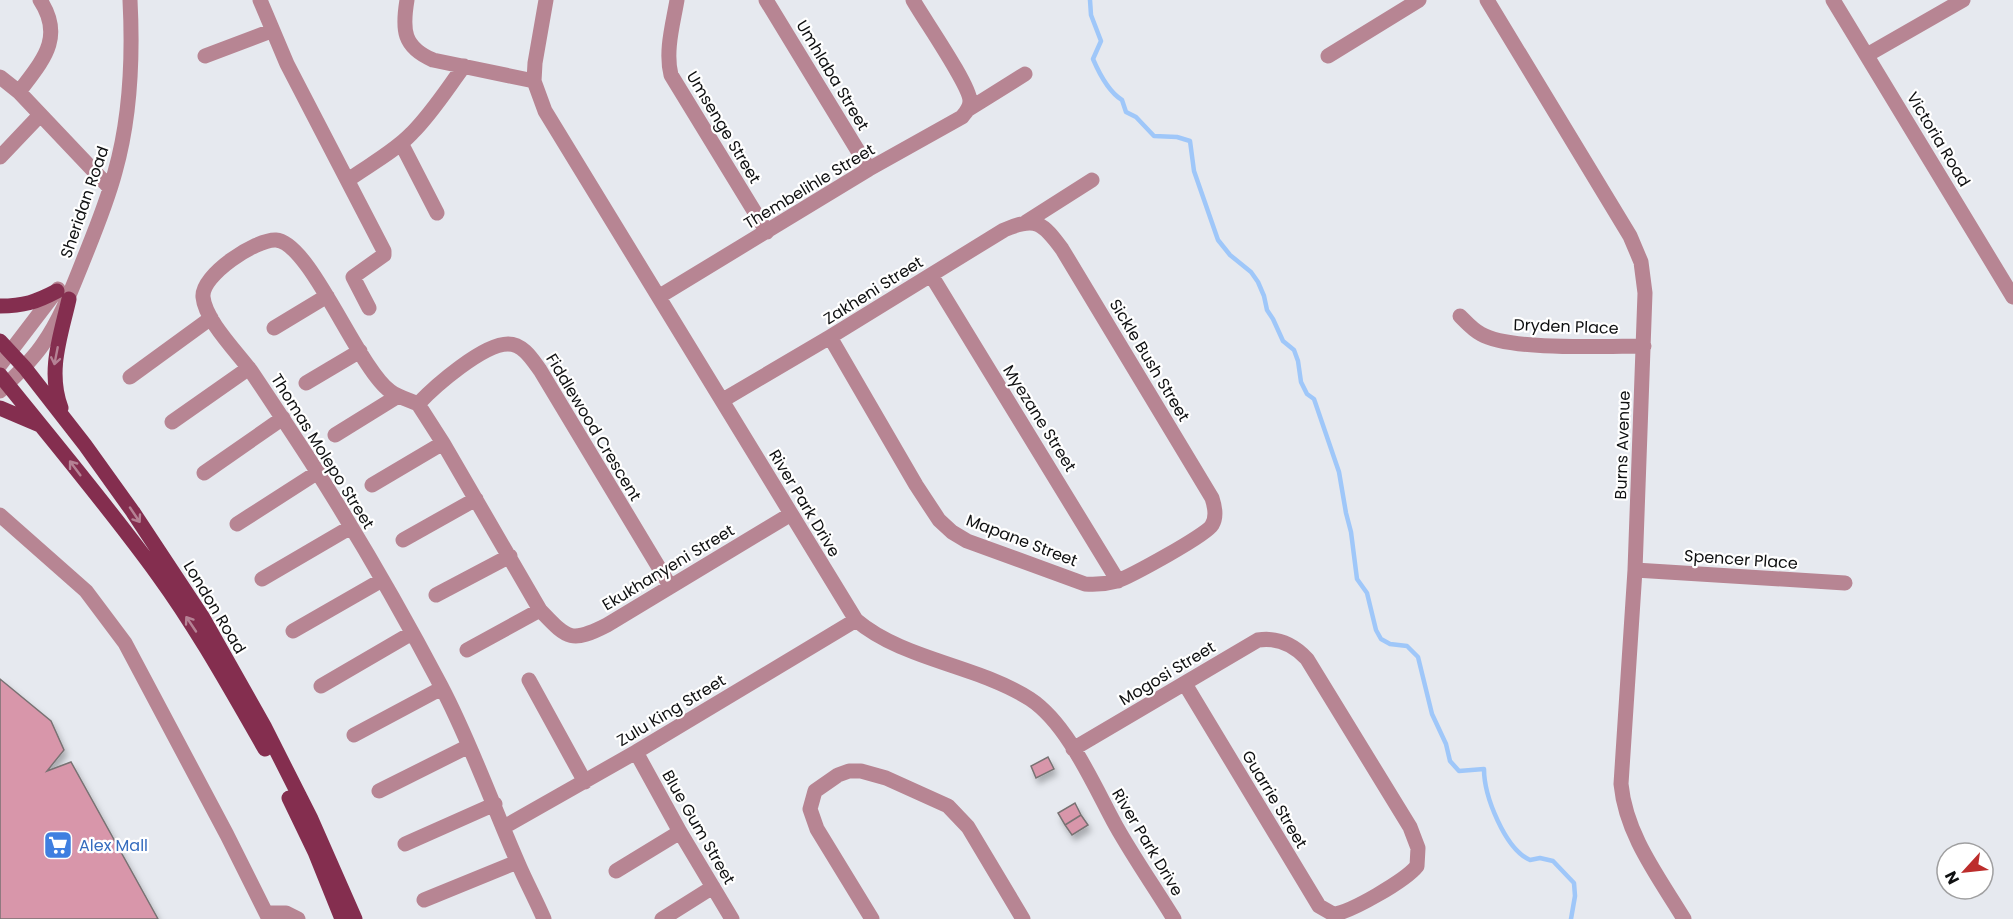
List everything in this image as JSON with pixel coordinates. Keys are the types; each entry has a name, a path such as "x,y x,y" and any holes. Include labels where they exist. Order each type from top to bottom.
{"main road":[{"path":"0,306 20,306 63,295 53,378 57,398 66,421"},
{"name":"London Road","path":"5,347 25,368 133,512 203,618 264,726 355,919"},
{"name":"London Road","path":"2,384 43,426 158,575 204,643 269,757 315,852 342,919"},
{"path":"0,408 43,426"}],"street":[{"path":"19,92 43,59 51,36 49,13 40,0"},
{"name":"Sheridan Road","path":"2,384 25,368 44,344 63,295 79,271 95,234 123,141 130,87 132,38 130,0"},
{"path":"260,0 271,31 384,251 384,255 353,277 369,308"},
{"path":"407,0 404,15 405,33 410,45 419,54 433,60 534,81"},
{"name":"River Park Drive","path":"546,0 534,81 545,111 856,620 887,641 971,672 1028,698 1043,708 1073,749 1118,829 1174,919"},
{"name":"Umsenge Street","path":"677,0 668,51 671,75 767,232"},
{"name":"Umhlaba Street","path":"766,0 869,169"},
{"path":"913,0 964,84 970,105"},
{"path":"1328,56 1419,0"},
{"name":"Burns Avenue","path":"1487,0 1636,249 1644,277 1644,346 1635,570 1621,784 1623,800 1638,843 1684,919"},
{"name":"Victoria Road","path":"1833,0 2013,297"},
{"path":"1867,55 1963,0"},
{"path":"205,56 271,31"},
{"path":"348,180 401,143 429,115 464,66"},
{"name":"Thembelihle Street","path":"660,296 869,169 962,117 970,105 1025,74"},
{"path":"0,77 19,92 110,188"},
{"path":"0,157 40,115"},
{"path":"401,143 437,213"},
{"name":"Zakheni Street","path":"723,400 1004,230 1026,222 1092,180"},
{"name":"Sickle Bush Street","path":"1026,222 1035,222 1044,227 1062,249 1212,498 1215,516"},
{"name":"Thomas Molepo Street","path":"418,404 388,390 293,247 275,240 264,242 222,267 204,287 203,298 211,318 249,368 318,472 442,688 495,804 539,917"},
{"name":"Myezane Street","path":"931,275 1118,581"},
{"name":"Sheridan Road","path":"0,365 5,347 63,295"},
{"path":"274,328 327,296"},
{"name":"Dryden Place","path":"1460,316 1471,328 1483,336 1522,345 1644,346"},
{"path":"130,377 211,318"},
{"name":"Mapane Street","path":"830,337 916,485 939,520 952,532 967,540 1085,584 1098,585 1118,581 1200,536 1213,525 1215,516"},
{"name":"Fiddlewood Crescent","path":"418,404 452,373 488,351 509,344 520,347 540,370 670,586"},
{"path":"306,383 360,351"},
{"path":"172,422 249,368"},
{"path":"335,435 398,396"},
{"path":"418,404 540,610 467,650"},
{"path":"204,473 283,418"},
{"path":"372,485 443,443"},
{"path":"237,524 318,472"},
{"path":"403,540 476,499"},
{"name":"Ekukhanyeni Street","path":"540,610 561,632 570,636 592,633 791,514"},
{"path":"0,515 86,591 119,634 268,916 286,913 298,919"},
{"path":"262,579 351,527"},
{"path":"436,595 510,556"},
{"name":"Spencer Place","path":"1635,570 1845,583"},
{"path":"293,631 382,580"},
{"name":"Zulu King Street","path":"504,828 856,620"},
{"path":"321,686 412,633"},
{"name":"Mogosi Street","path":"1073,749 1258,640 1281,641 1298,650 1307,659 1410,827 1418,848 1417,866 1404,879 1337,915"},
{"path":"529,680 585,782"},
{"name":"Guarrie Street","path":"1185,684 1313,898 1319,906 1337,915"},
{"path":"354,735 442,688"},
{"path":"379,791 469,746"},
{"name":"Blue Gum Street","path":"636,752 732,919"},
{"path":"872,919 817,830 810,809 815,791 838,775 849,771 861,771 886,778 948,806 968,827 1023,919"},
{"path":"405,844 495,804"},
{"path":"616,871 680,832"},
{"path":"424,900 518,862"},
{"path":"662,919 712,887"}],"building":[{"name":"Alex Mall","path":"0,679 51,721 64,750 47,771 71,762 158,919 0,919"},
{"path":"1048,757 1054,769 1036,778 1031,766"},
{"path":"1075,803 1081,815 1065,825 1058,813"},
{"path":"1081,815 1088,825 1072,835 1065,825"}],"waterway":[{"path":"1090,0 1091,15 1101,41 1093,59 1101,76 1122,100 1126,112 1136,117 1154,136 1177,137 1190,141 1194,171 1218,240 1230,255 1251,272 1258,282 1267,310 1283,341 1294,350 1301,382 1307,394 1314,399 1339,472 1351,532 1357,579 1367,593 1376,630 1381,639 1390,644 1407,646 1418,657 1432,714 1446,744 1450,761 1459,771 1484,769 1492,807 1512,845 1530,860 1540,858 1553,861 1574,883 1575,896 1571,919"}],"place":[{"name":"Alex Mall","path":"58,845"}]}
